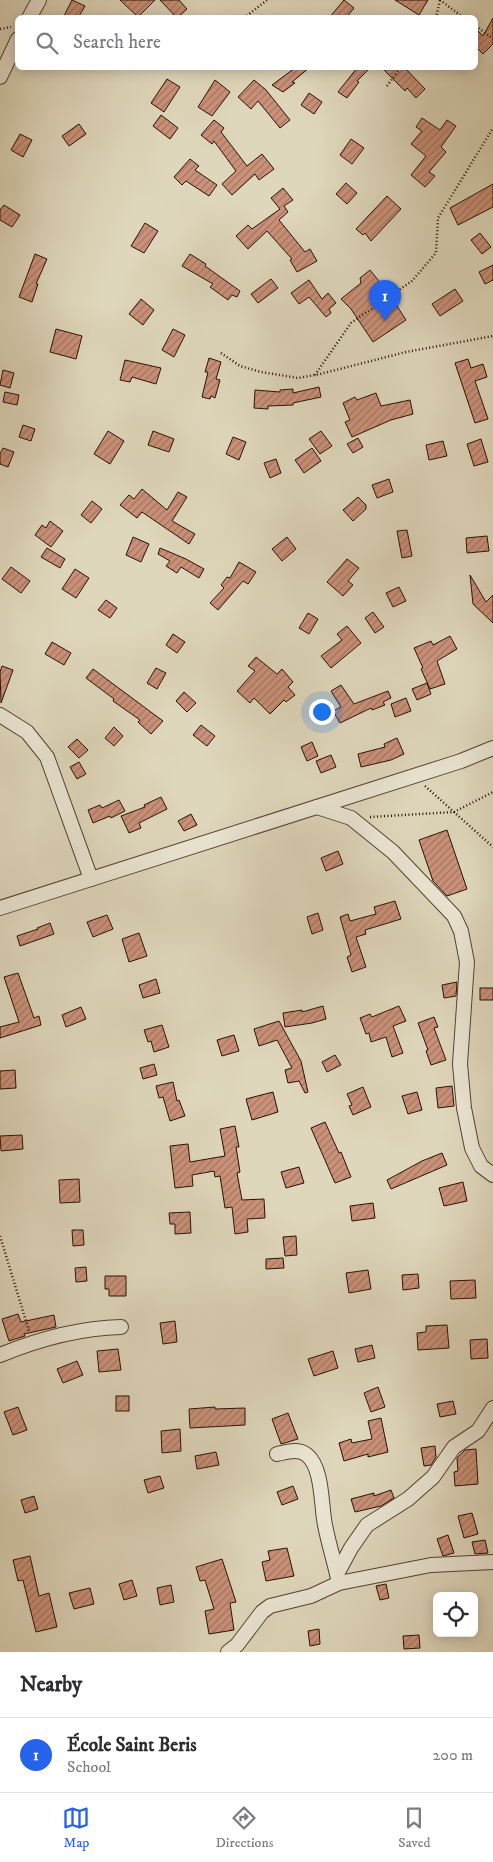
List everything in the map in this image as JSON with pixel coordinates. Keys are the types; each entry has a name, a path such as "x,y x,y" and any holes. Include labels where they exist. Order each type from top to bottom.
{"street":[{"path":"31,15 39,0"},
{"path":"0,76 15,36"},
{"path":"0,715 27,732 47,757 91,880"},
{"path":"0,908 413,776 493,748"},
{"path":"317,807 351,818 393,852 454,916 461,931 467,962 460,1064 464,1108 472,1148 482,1166 493,1175"},
{"path":"0,1354 32,1342 78,1331 121,1327"},
{"path":"338,1578 351,1548 367,1525 408,1499 433,1477 454,1447 478,1431 493,1408"},
{"path":"277,1454 295,1450 305,1453 312,1461 322,1498 324,1524 338,1578"},
{"path":"228,1652 237,1645 262,1612 270,1606 311,1596 338,1578 431,1565 493,1562"}],"path":[{"path":"248,15 267,0"},
{"path":"436,15 440,0 460,15"},
{"path":"478,28 493,39"},
{"path":"0,29 15,33"},
{"path":"388,86 399,70"},
{"path":"315,375 351,323 412,280 436,253 438,218 493,128"},
{"path":"221,353 240,366 261,372 298,378 406,352 493,336"},
{"path":"413,776 493,846"},
{"path":"351,818 454,812 493,792"},
{"path":"0,1236 32,1342"}],"building":[{"path":"72,0 85,6 80,15 64,15"},
{"path":"120,0 155,0 140,15 136,15"},
{"path":"160,0 179,0 187,9 180,15 174,15"},
{"path":"344,0 354,8 348,15 332,15"},
{"path":"395,0 428,0 419,15"},
{"path":"493,18 493,44 483,54 478,49 478,31 483,36"},
{"path":"292,70 307,70 292,82 295,83 283,92 272,85"},
{"path":"355,70 368,70 357,81 359,82 347,98 338,92"},
{"path":"384,70 407,70 425,89 416,98 407,88 405,91"},
{"path":"167,79 180,87 164,112 151,103"},
{"path":"215,80 230,92 212,116 198,107"},
{"path":"254,80 266,90 290,120 280,128 258,101 251,109 238,97"},
{"path":"309,93 322,102 314,114 301,105"},
{"path":"161,115 178,128 170,139 153,126"},
{"path":"422,118 440,130 447,120 456,126 441,147 446,152 429,172 435,176 425,187 411,175 426,156 411,144 422,131 416,127"},
{"path":"214,120 224,128 221,132 247,166 262,154 274,169 259,180 255,174 232,195 222,184 236,171 214,141 212,144 201,135"},
{"path":"79,124 86,134 69,146 62,136"},
{"path":"20,134 32,140 23,157 11,150"},
{"path":"351,139 364,148 352,164 340,155"},
{"path":"190,159 199,166 195,170 217,185 209,196 186,181 182,185 174,177"},
{"path":"346,183 357,193 347,204 336,194"},
{"path":"493,184 493,207 458,225 450,208"},
{"path":"283,188 293,200 284,206 288,212 279,220 305,252 310,249 317,261 297,272 290,260 292,259 267,231 248,249 236,236 248,225 252,229 280,209 271,198"},
{"path":"387,196 401,209 371,241 365,233 363,235 356,229"},
{"path":"4,205 20,215 12,227 0,220 0,210"},
{"path":"145,223 158,231 144,253 131,246"},
{"path":"480,233 491,247 482,254 471,240"},
{"path":"35,254 47,259 36,284 38,284 32,302 19,297"},
{"path":"190,254 240,291 237,297 232,295 228,300 210,287 213,284 182,266"},
{"path":"493,265 493,280 485,284 479,272"},
{"path":"370,270 388,292 406,320 373,342 351,309 341,299 361,283 360,278"},
{"path":"271,279 278,288 258,303 251,294"},
{"path":"309,280 322,299 328,293 336,303 329,309 331,313 326,317 309,297 299,304 291,293"},
{"path":"455,289 463,301 440,316 432,304"},
{"path":"141,299 154,310 143,325 129,314"},
{"path":"56,329 82,336 76,359 50,352"},
{"path":"173,329 185,335 174,357 162,350"},
{"path":"209,358 221,362 216,379 220,380 215,398 211,396 210,399 202,397"},
{"path":"468,359 471,368 483,364 487,377 475,381 488,419 475,423 455,363"},
{"path":"125,360 161,368 156,384 132,377 130,382 120,380"},
{"path":"3,370 14,373 10,388 0,385"},
{"path":"319,387 321,397 293,403 293,405 268,406 268,409 254,408 255,390 280,392 280,390 293,389 293,393"},
{"path":"5,392 19,395 17,405 3,402"},
{"path":"376,393 381,406 410,400 413,414 391,420 352,437 345,422 350,420 343,403 355,397 357,400"},
{"path":"23,425 35,429 31,441 19,437"},
{"path":"108,431 124,441 110,464 94,454"},
{"path":"153,431 174,439 169,452 148,445"},
{"path":"321,431 332,446 320,454 309,439"},
{"path":"233,437 246,442 239,460 226,454"},
{"path":"358,438 363,447 353,453 347,444"},
{"path":"481,439 488,462 474,466 467,444"},
{"path":"443,441 447,456 429,460 426,445"},
{"path":"3,448 14,452 8,467 0,464 0,454"},
{"path":"312,448 321,461 304,473 295,460"},
{"path":"276,459 281,473 270,478 264,463"},
{"path":"389,479 393,492 377,498 372,485"},
{"path":"142,489 167,510 178,492 187,497 172,521 195,534 189,544 142,512 137,518 120,505 129,495 134,499"},
{"path":"358,497 366,505 366,509 353,521 343,510"},
{"path":"92,501 102,509 91,523 81,515"},
{"path":"50,521 63,531 51,547 35,535 42,525 46,528"},
{"path":"407,530 412,556 402,558 397,531"},
{"path":"487,536 489,551 467,553 466,538"},
{"path":"133,537 149,544 141,562 126,555"},
{"path":"287,537 296,549 282,561 272,549"},
{"path":"47,548 65,559 60,568 41,557"},
{"path":"160,548 204,569 199,578 181,567 177,573 166,566 170,561 158,554"},
{"path":"347,559 359,568 348,581 353,585 343,596 327,582"},
{"path":"239,562 256,572 248,584 243,581 218,610 210,603 224,588 221,585 227,577 230,578"},
{"path":"11,567 30,581 21,593 2,579"},
{"path":"75,569 89,578 76,598 62,589"},
{"path":"470,575 486,602 493,595 493,623 473,604"},
{"path":"399,587 406,601 393,607 386,593"},
{"path":"106,600 117,608 110,618 98,610"},
{"path":"373,612 384,627 375,633 365,618"},
{"path":"308,613 318,619 309,634 299,628"},
{"path":"347,626 361,643 331,668 321,656 342,640 337,634"},
{"path":"173,634 185,642 177,653 166,645"},
{"path":"450,636 457,649 437,661 445,684 430,689 414,648 431,641 433,645"},
{"path":"52,642 71,653 64,665 45,654"},
{"path":"256,657 277,674 282,669 293,682 288,687 295,695 286,702 284,700 270,714 254,698 250,703 237,691 255,671 248,666"},
{"path":"2,666 13,670 1,703 0,672"},
{"path":"156,668 166,673 157,689 147,683"},
{"path":"93,669 163,721 151,734 138,722 140,720 113,701 114,699 86,678"},
{"path":"427,683 431,694 417,700 412,689"},
{"path":"341,685 354,704 388,691 391,698 383,702 385,705 372,710 371,708 340,723 333,711 341,707 331,691"},
{"path":"184,692 196,703 187,712 176,701"},
{"path":"406,698 411,711 395,717 391,704"},
{"path":"201,725 215,736 207,746 193,735"},
{"path":"114,727 123,736 114,746 105,738"},
{"path":"397,738 404,754 391,760 361,767 358,754 385,747 384,744"},
{"path":"77,739 88,750 79,758 68,747"},
{"path":"312,742 318,756 307,761 301,747"},
{"path":"331,755 336,767 321,773 316,761"},
{"path":"79,762 86,774 77,779 70,767"},
{"path":"161,797 167,809 139,823 141,828 129,833 121,816 145,807 144,805"},
{"path":"119,800 125,811 111,818 110,816 93,823 88,810 100,805 102,808"},
{"path":"191,814 197,825 184,831 178,821"},
{"path":"447,830 467,889 447,896 433,881 419,840"},
{"path":"338,851 343,864 326,871 321,858"},
{"path":"395,901 401,919 365,930 366,934 356,937 366,967 352,972 347,957 351,955 340,917 348,914 350,921 376,914 374,907"},
{"path":"318,913 323,930 312,934 307,917"},
{"path":"107,915 113,929 93,937 87,922"},
{"path":"50,923 54,934 20,946 17,936"},
{"path":"139,933 147,956 129,962 122,939"},
{"path":"18,973 34,1018 39,1016 41,1025 0,1038 0,1027 19,1022 4,977"},
{"path":"156,979 160,993 143,998 139,985"},
{"path":"457,982 456,996 444,998 442,985"},
{"path":"480,988 493,988 493,1000 480,1000"},
{"path":"323,1006 326,1019 285,1027 283,1013 302,1010 302,1012"},
{"path":"399,1006 406,1021 393,1026 403,1053 392,1057 386,1037 371,1042 369,1033 366,1034 360,1018 370,1014 372,1017"},
{"path":"81,1007 86,1019 66,1027 62,1015"},
{"path":"434,1017 438,1027 434,1028 446,1060 431,1065 426,1051 428,1050 418,1023"},
{"path":"279,1021 301,1061 308,1092 305,1093 299,1081 288,1083 285,1070 292,1068 277,1040 259,1046 254,1029"},
{"path":"162,1025 169,1047 154,1052 151,1041 148,1042 144,1030"},
{"path":"234,1035 239,1051 222,1056 217,1040"},
{"path":"335,1055 341,1065 327,1072 322,1062"},
{"path":"154,1064 157,1075 143,1079 140,1068"},
{"path":"15,1070 16,1088 0,1089 0,1071"},
{"path":"173,1082 177,1101 179,1100 185,1116 170,1121 163,1097 159,1098 156,1086"},
{"path":"452,1086 454,1106 438,1108 436,1088"},
{"path":"363,1087 371,1107 353,1115 349,1106 352,1105 347,1094"},
{"path":"273,1092 278,1112 252,1120 246,1099"},
{"path":"417,1092 422,1110 408,1114 402,1096"},
{"path":"325,1122 339,1153 341,1152 351,1177 335,1183 311,1128"},
{"path":"235,1126 239,1147 236,1147 240,1172 237,1173 242,1200 264,1199 265,1218 247,1219 248,1232 235,1234 232,1207 225,1208 220,1176 215,1177 214,1171 192,1175 193,1186 175,1188 170,1146 188,1144 190,1162 225,1156 220,1129"},
{"path":"22,1135 23,1149 1,1151 0,1136"},
{"path":"442,1153 447,1165 391,1189 387,1180 422,1161"},
{"path":"299,1167 304,1183 286,1188 281,1172"},
{"path":"79,1179 80,1202 60,1203 59,1180"},
{"path":"463,1182 467,1201 444,1206 439,1188"},
{"path":"373,1203 375,1218 352,1221 350,1206"},
{"path":"190,1212 191,1233 175,1234 175,1224 170,1224 169,1213"},
{"path":"72,1230 83,1230 84,1245 73,1246"},
{"path":"296,1236 297,1255 285,1256 283,1237"},
{"path":"283,1258 284,1268 266,1269 266,1259"},
{"path":"86,1267 87,1281 76,1282 75,1268"},
{"path":"368,1270 371,1289 349,1293 346,1273"},
{"path":"418,1274 419,1288 403,1290 402,1275"},
{"path":"105,1276 126,1276 126,1296 109,1296 109,1289 105,1289"},
{"path":"475,1280 476,1298 451,1299 450,1281"},
{"path":"18,1314 21,1322 54,1315 56,1327 24,1334 25,1336 9,1341 2,1319"},
{"path":"175,1321 177,1342 163,1344 160,1323"},
{"path":"447,1325 449,1348 418,1350 417,1333 426,1332 426,1326"},
{"path":"487,1339 488,1358 471,1359 470,1340"},
{"path":"372,1345 375,1358 358,1362 355,1349"},
{"path":"118,1349 121,1370 99,1372 97,1351"},
{"path":"333,1351 338,1368 314,1376 308,1359"},
{"path":"77,1361 83,1375 63,1383 57,1369"},
{"path":"378,1387 385,1407 371,1412 364,1393"},
{"path":"116,1396 129,1396 129,1411 116,1411"},
{"path":"453,1401 456,1414 440,1417 437,1404"},
{"path":"18,1407 27,1430 13,1435 4,1412"},
{"path":"215,1407 215,1409 245,1408 245,1425 190,1428 189,1409"},
{"path":"288,1413 298,1439 281,1444 272,1419"},
{"path":"381,1418 388,1452 368,1457 368,1454 344,1461 339,1443 351,1439 352,1443 372,1439 368,1421"},
{"path":"180,1429 181,1451 162,1453 161,1431"},
{"path":"435,1446 436,1457 431,1465 424,1466 421,1448"},
{"path":"476,1449 478,1484 455,1486 454,1472 458,1471 457,1458 465,1450"},
{"path":"216,1452 219,1465 197,1469 195,1456"},
{"path":"160,1476 164,1488 148,1493 144,1480"},
{"path":"293,1486 298,1499 282,1505 277,1492"},
{"path":"391,1490 394,1498 381,1506 355,1512 351,1499 374,1493 374,1496"},
{"path":"34,1496 38,1509 25,1513 21,1500"},
{"path":"472,1513 478,1534 464,1538 458,1516"},
{"path":"448,1535 454,1553 443,1556 437,1539"},
{"path":"485,1540 488,1553 475,1554 472,1542"},
{"path":"287,1548 294,1576 266,1581 262,1562 270,1560 268,1551"},
{"path":"30,1556 39,1596 49,1593 57,1627 36,1632 23,1580 18,1581 13,1560"},
{"path":"222,1559 236,1602 230,1603 234,1630 209,1634 205,1611 214,1609 205,1580 200,1581 196,1567"},
{"path":"132,1580 137,1596 124,1600 119,1584"},
{"path":"386,1584 389,1598 380,1600 376,1586"},
{"path":"171,1585 174,1602 160,1605 157,1588"},
{"path":"90,1588 94,1604 74,1609 69,1593"},
{"path":"319,1629 320,1644 310,1646 308,1631"},
{"path":"419,1635 420,1648 404,1649 403,1636"}],"place":[{"name":"École Saint Beris","path":"385,321"}]}
